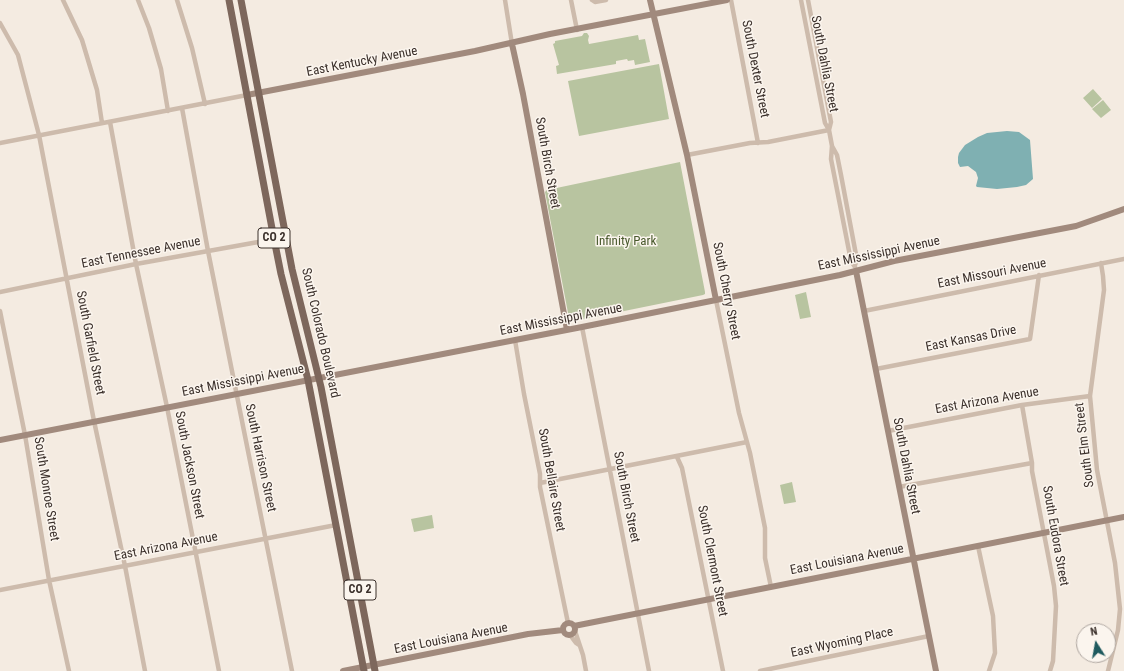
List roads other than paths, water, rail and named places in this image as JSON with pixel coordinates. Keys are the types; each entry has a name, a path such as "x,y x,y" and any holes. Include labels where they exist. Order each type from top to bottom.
{"main road":[{"name":"South Colorado Boulevard","path":"229,0 281,274 308,380 363,669"},
{"name":"South Colorado Boulevard","path":"241,0 292,270 319,378 360,586 374,668"}],"street":[{"path":"63,0 82,40 96,90 102,123"},
{"path":"138,0 149,28 161,68 168,111"},
{"path":"177,0 192,48 205,104"},
{"name":"South Birch Street","path":"505,0 512,44 568,330"},
{"path":"571,0 577,30"},
{"path":"592,0 595,2 606,0"},
{"name":"South Cherry Street","path":"650,0 687,155 739,413 747,442 764,528 765,558 771,587"},
{"name":"East Kentucky Avenue","path":"0,143 512,44 540,36 727,0"},
{"name":"South Dexter Street","path":"731,0 758,143"},
{"name":"South Dahlia Street","path":"801,0 825,123 829,130 832,146 837,158 849,217 857,260 855,268 936,671"},
{"name":"South Dahlia Street","path":"808,0 831,122 829,130"},
{"name":"South Garfield Street","path":"0,23 18,55 39,135 94,422 125,566 145,671"},
{"name":"South Harrison Street","path":"182,108 208,251 292,671"},
{"name":"South Jackson Street","path":"110,122 136,264 167,407 218,671"},
{"path":"687,155 746,144 768,142 829,130"},
{"name":"East Mississippi Avenue","path":"0,440 716,300 855,268 1076,226 1124,209"},
{"name":"East Tennessee Avenue","path":"0,292 136,264 286,237"},
{"name":"East Missouri Avenue","path":"864,311 1124,259"},
{"name":"South Elm Street","path":"1101,263 1104,290 1090,396 1097,470 1115,563 1120,609 1118,630 1108,671"},
{"name":"East Kansas Drive","path":"876,369 1030,339 1039,275"},
{"name":"South Monroe Street","path":"0,311 25,435 49,580 69,671"},
{"name":"South Birch Street","path":"582,327 649,671"},
{"name":"South Bellaire Street","path":"515,340 540,474 540,483 572,629"},
{"name":"East Arizona Avenue","path":"888,431 1022,405 1090,396"},
{"name":"South Eudora Street","path":"1022,405 1032,462 1032,471 1053,575 1056,601 1053,661 1050,671"},
{"path":"540,483 747,442"},
{"name":"South Clermont Street","path":"676,457 682,468 723,671"},
{"path":"899,487 1032,462"},
{"name":"East Louisiana Avenue","path":"343,671 374,668 524,635 563,630 565,625 572,629 638,613 1124,517"},
{"name":"East Arizona Avenue","path":"0,590 336,525"},
{"path":"978,546 993,616 995,653 989,671"},
{"path":"572,629 576,643 579,645 586,671"},
{"name":"East Wyoming Place","path":"760,671 929,636"}],"water":[{"path":"1007,131 1019,132 1030,140 1033,179 1026,185 1017,187 997,189 977,187 978,178 976,172 968,166 960,167 958,163 959,153 965,145 978,137 987,133"}],"park label":[{"name":"Infinity Park","path":"626,242"}]}
